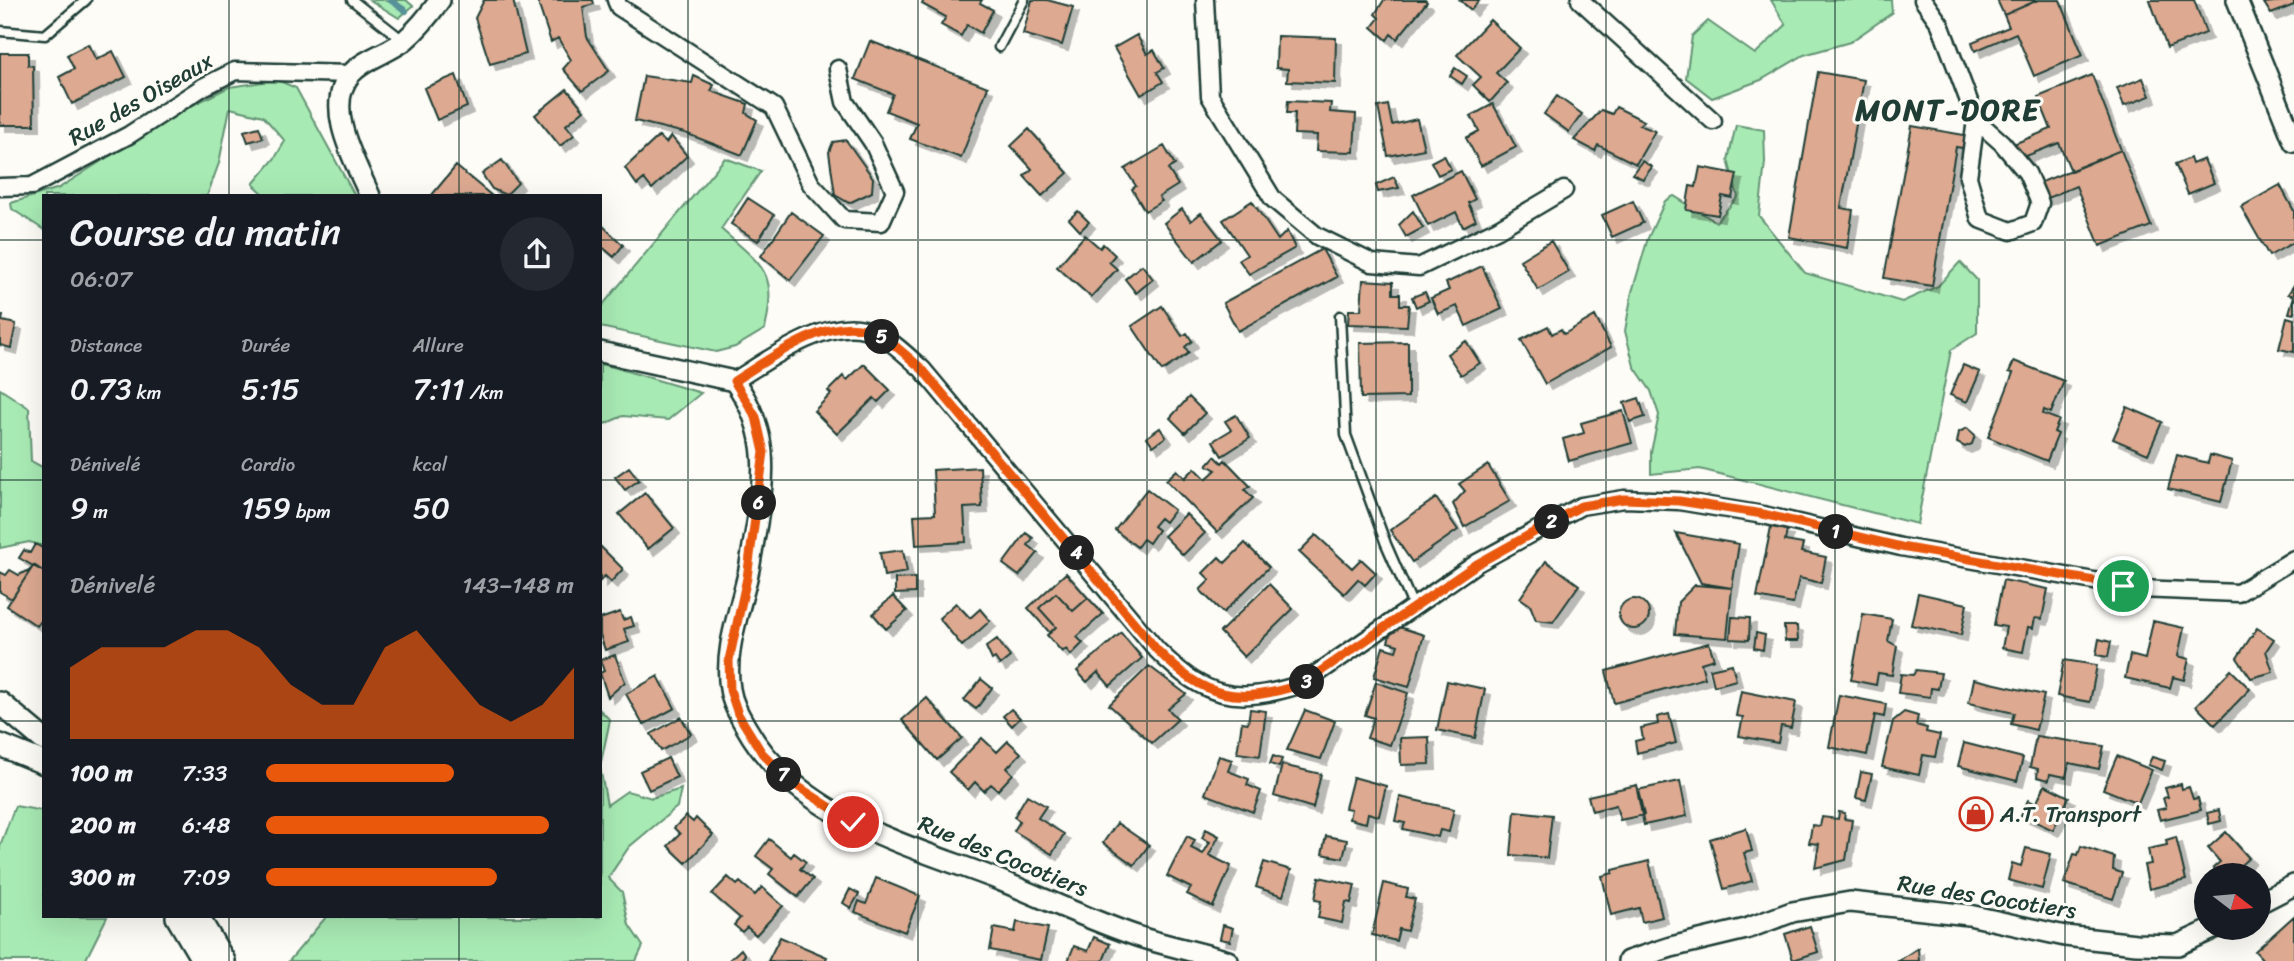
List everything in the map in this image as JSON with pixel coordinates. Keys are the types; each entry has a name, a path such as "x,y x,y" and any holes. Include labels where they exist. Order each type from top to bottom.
{"main road":[{"path":"0,703 42,738"},
{"path":"0,745 42,762"},
{"path":"178,918 203,961"},
{"path":"199,918 224,961"}],"street":[{"path":"369,194 345,133 340,107 351,74 404,41 440,0"},
{"path":"616,0 619,7 774,107 811,184 844,220 881,222 895,191 873,142 845,102 838,69"},
{"path":"1205,0 1210,96 1273,199 1317,236 1372,263 1419,267 1498,229 1563,190"},
{"path":"1580,0 1713,121"},
{"path":"1923,0 1940,23 1976,120 2002,143 2027,173 2040,203 2033,223 2011,231 1980,219 1968,177 1976,120"},
{"path":"2237,0 2294,142"},
{"name":"Rue des Oiseaux","path":"0,187 32,186 130,135 203,87 235,71 351,74"},
{"path":"602,352 734,381 799,342 836,330 864,329 887,339 922,369 1157,650 1198,686 1243,696 1274,693 1302,684 1477,564 1581,506 1624,499 1679,501 1763,514 1901,547 2139,589 2238,593 2294,559"},
{"name":"Rue des Cocotiers","path":"734,381 756,417 764,452 752,553 729,660 730,690 738,714 762,753 791,782 853,822 1189,955 1228,961"},
{"path":"2272,896 2294,885"},
{"name":"Rue des Cocotiers","path":"1629,961 1671,947 1746,929 1793,912 1850,902 1969,915 2036,932 2136,944 2178,945 2194,938"}],"lane":[{"path":"0,31 45,35 86,0"},
{"path":"352,0 404,41"},
{"path":"999,47 1024,0"},
{"path":"1340,316 1346,435 1386,544 1414,608"}],"green space":[{"path":"370,0 406,0 413,6 399,18"},
{"path":"1771,0 1891,0 1892,13 1850,42 1804,55 1761,80 1712,98 1686,78 1692,36 1708,21 1755,54 1786,25"},
{"path":"277,80 296,88 354,194 264,194 253,184 275,158 285,141 263,116 230,108 219,163 208,194 42,194 42,229 12,209 11,203 59,188 175,114 229,87"},
{"path":"1736,125 1764,130 1765,162 1759,216 1805,273 1902,302 1938,286 1960,262 1977,280 1977,333 1951,350 1917,524 1700,469 1651,474 1651,452 1659,415 1651,391 1634,366 1625,331 1632,292 1648,238 1665,201 1674,196 1716,222 1738,197 1728,160"},
{"path":"725,158 761,171 721,229 756,261 768,281 769,309 765,329 735,347 716,352 602,327 602,306"},
{"path":"602,364 701,393 668,420 623,416 602,425"},
{"path":"0,389 29,408 31,461 42,467 42,545 29,542 0,548"},
{"path":"602,712 610,720 602,758"},
{"path":"602,778 607,805 627,791 652,798 681,789 677,807 629,847 608,878 622,892 629,925 643,946 636,961 289,961 325,918 602,918"},
{"path":"15,806 42,811 42,918 106,918 85,961 0,961 0,846"}],"building":[{"path":"484,0 513,0 526,54 490,64 475,18"},
{"path":"537,0 593,0 594,4 583,7 587,37 609,71 582,91 563,69 571,60 558,38 551,42"},
{"path":"924,0 982,0 980,3 993,10 981,33 967,25 961,36 941,25 946,17 922,4"},
{"path":"1032,0 1047,0 1073,7 1062,45 1023,34"},
{"path":"1384,0 1427,2 1397,39 1391,34 1387,40 1372,27 1379,18 1375,14"},
{"path":"1460,0 1480,0 1471,10"},
{"path":"1997,0 2038,0 2004,15"},
{"path":"2038,0 2060,0 2083,55 2034,76 2016,33 1975,51 1972,42 2009,27 2004,15"},
{"path":"2150,0 2194,0 2206,33 2167,48"},
{"path":"2294,0 2294,5 2271,14 2264,3"},
{"path":"1490,20 1520,48 1496,73 1507,83 1490,102 1473,85 1481,77 1457,55"},
{"path":"1137,35 1147,54 1154,50 1164,68 1157,72 1163,82 1141,95 1114,48"},
{"path":"1277,36 1336,38 1335,83 1287,81 1288,69 1276,68"},
{"path":"870,41 988,87 961,158 910,139 917,123 886,111 893,94 855,79"},
{"path":"88,44 96,60 113,51 126,77 72,104 59,77 74,69 67,55"},
{"path":"0,53 28,53 28,65 33,66 34,125 0,125"},
{"path":"1455,68 1467,76 1462,84 1450,76"},
{"path":"1818,72 1864,80 1841,208 1853,210 1847,248 1789,237"},
{"path":"456,75 467,107 437,120 424,88"},
{"path":"2092,75 2121,150 2071,171 2059,143 2021,158 2011,145 2051,129 2038,97"},
{"path":"644,76 692,83 694,76 714,85 711,91 748,104 746,113 757,120 742,155 685,133 635,121"},
{"path":"2143,78 2150,96 2124,106 2117,88"},
{"path":"567,89 584,110 566,125 574,135 560,146 535,115"},
{"path":"1557,96 1582,114 1569,132 1544,114"},
{"path":"1288,101 1331,103 1330,112 1356,114 1354,152 1316,151 1317,135 1294,134 1295,113 1287,113"},
{"path":"1493,104 1516,147 1481,166 1466,138 1479,131 1471,116"},
{"path":"1388,105 1392,125 1417,119 1424,149 1388,156 1378,107"},
{"path":"1616,107 1644,121 1639,125 1655,131 1636,164 1598,145 1595,151 1574,140 1601,110 1612,114"},
{"path":"1912,126 1970,136 1968,149 1956,147 1932,286 1884,278"},
{"path":"259,127 263,138 248,142 244,131"},
{"path":"1029,129 1068,173 1042,196 1024,176 1032,169 1011,146"},
{"path":"659,136 666,143 671,136 687,156 652,189 644,179 637,185 625,168"},
{"path":"846,140 873,178 872,192 849,203 835,195 829,152 833,142"},
{"path":"1164,146 1175,165 1168,169 1178,185 1159,197 1162,201 1145,211 1132,189 1136,186 1125,169"},
{"path":"2121,150 2151,226 2100,246 2076,186 2045,199 2039,183"},
{"path":"1444,155 1451,169 1438,175 1431,162"},
{"path":"2190,158 2192,164 2204,159 2214,183 2188,194 2175,164"},
{"path":"502,160 518,183 504,194 492,189 482,174"},
{"path":"1642,161 1652,167 1643,179 1632,174"},
{"path":"456,166 490,194 433,194"},
{"path":"1700,167 1737,174 1732,198 1722,196 1718,215 1686,210 1690,186 1696,187"},
{"path":"1461,171 1475,199 1468,203 1476,220 1463,227 1456,212 1428,226 1413,195"},
{"path":"1394,177 1399,188 1378,192 1376,185"},
{"path":"2280,185 2294,211 2294,242 2269,256 2241,207"},
{"path":"748,198 774,215 758,241 731,224"},
{"path":"1252,201 1278,240 1287,231 1295,248 1249,274 1239,260 1247,255 1223,220"},
{"path":"1633,201 1643,223 1612,237 1602,215"},
{"path":"1182,209 1191,221 1201,213 1222,240 1194,262 1164,223"},
{"path":"1078,211 1089,222 1080,231 1069,219"},
{"path":"1413,211 1423,228 1406,237 1399,225"},
{"path":"791,212 824,236 790,280 761,256"},
{"path":"602,225 623,245 614,257 602,247"},
{"path":"1085,235 1100,248 1103,244 1115,255 1109,262 1117,269 1091,297 1057,267"},
{"path":"1551,241 1569,272 1538,290 1520,260"},
{"path":"1322,249 1337,277 1238,331 1223,303"},
{"path":"1142,265 1153,279 1136,293 1125,279"},
{"path":"1482,266 1502,309 1466,326 1457,306 1438,314 1431,298 1449,290 1446,283"},
{"path":"1363,280 1393,282 1393,294 1400,294 1400,305 1409,305 1407,326 1348,324 1349,310 1361,310"},
{"path":"2294,285 2294,296 2288,294"},
{"path":"1425,292 1429,301 1416,307 1412,297"},
{"path":"2294,296 2294,314 2289,313"},
{"path":"1162,306 1182,336 1187,333 1192,341 1185,347 1189,353 1162,371 1132,326"},
{"path":"0,315 3,316 2,321 16,324 11,348 0,345"},
{"path":"1595,316 1611,347 1545,384 1521,340 1548,326 1552,334 1561,329 1564,334"},
{"path":"2287,317 2294,319 2294,352 2279,349"},
{"path":"1466,341 1480,363 1461,375 1447,354"},
{"path":"1408,342 1408,397 1361,398 1360,343"},
{"path":"2014,361 2064,381 2051,413 2044,410 2043,414 2059,420 2054,432 2058,434 2047,461 1988,437 2013,373 2009,372"},
{"path":"864,364 890,390 878,402 874,398 837,434 814,411 831,394 828,391 843,376 847,380"},
{"path":"1963,365 1980,372 1967,402 1950,395"},
{"path":"1189,397 1205,413 1185,433 1170,418"},
{"path":"1639,398 1645,417 1630,422 1624,403"},
{"path":"2127,407 2162,422 2148,454 2113,439"},
{"path":"1623,411 1632,443 1569,461 1563,439 1584,433 1581,423"},
{"path":"1236,415 1250,438 1222,456 1213,441 1231,430 1225,421"},
{"path":"1160,428 1166,437 1153,446 1147,437"},
{"path":"1967,428 1975,435 1972,444 1965,447 1957,443 1959,432"},
{"path":"2177,455 2208,463 2210,455 2232,461 2221,502 2168,489"},
{"path":"1215,456 1222,463 1225,460 1250,486 1245,490 1253,498 1217,532 1166,480 1177,470 1185,478 1195,468 1206,479 1216,470 1207,465"},
{"path":"1488,465 1510,501 1464,527 1453,504 1465,491 1459,484"},
{"path":"629,467 639,480 625,490 615,477"},
{"path":"980,467 982,507 964,508 966,542 916,545 914,515 935,514 933,470"},
{"path":"1147,489 1174,510 1165,522 1160,518 1153,526 1158,530 1149,543 1143,539 1137,547 1115,530"},
{"path":"645,493 674,528 648,549 619,514"},
{"path":"1436,498 1458,530 1412,562 1390,530"},
{"path":"1186,514 1205,533 1183,555 1164,536"},
{"path":"1771,527 1787,530 1785,541 1803,544 1801,552 1826,557 1821,583 1799,578 1793,604 1757,597"},
{"path":"1026,533 1033,538 1028,545 1038,553 1019,576 1003,564"},
{"path":"1676,533 1739,544 1732,588 1701,583"},
{"path":"1316,535 1352,568 1361,559 1376,573 1365,585 1358,579 1344,594 1299,552"},
{"path":"1245,543 1269,567 1223,613 1200,590 1210,580 1203,573 1219,557 1225,563"},
{"path":"35,544 42,548 42,571 19,558 24,550 30,553"},
{"path":"602,548 623,569 611,582 605,576 602,579"},
{"path":"903,550 907,572 884,576 880,553"},
{"path":"1546,561 1579,585 1553,622 1536,620 1530,605 1520,598"},
{"path":"34,565 42,571 42,620 37,626 7,606"},
{"path":"31,569 12,599 0,592 0,572 6,575 10,570 19,575"},
{"path":"1066,573 1088,598 1073,611 1056,593 1039,608 1056,627 1050,633 1028,608"},
{"path":"915,578 915,593 895,594 895,579"},
{"path":"2003,580 2048,589 2042,619 2035,618 2033,628 2028,627 2023,652 2002,648 2006,627 1994,625"},
{"path":"1269,584 1293,609 1244,657 1220,632"},
{"path":"1695,585 1732,588 1727,638 1675,634 1678,602"},
{"path":"1056,593 1073,611 1088,598 1103,614 1077,637 1083,643 1071,655 1066,649 1062,652 1047,635 1056,627 1039,608"},
{"path":"1918,593 1967,604 1961,635 1911,625"},
{"path":"893,596 907,611 886,629 873,614"},
{"path":"1634,599 1645,603 1649,614 1645,625 1634,629 1623,625 1619,614 1623,603"},
{"path":"956,603 970,618 980,609 990,621 962,646 939,618"},
{"path":"620,612 623,620 631,617 634,626 624,629 629,642 605,650 602,641 602,618"},
{"path":"1863,614 1892,619 1888,641 1897,646 1892,675 1878,673 1876,685 1851,680"},
{"path":"1732,617 1750,618 1749,640 1730,639"},
{"path":"2153,621 2184,628 2178,656 2189,659 2184,680 2173,677 2170,688 2125,678 2130,655 2145,659"},
{"path":"1393,625 1424,635 1409,687 1374,677 1383,647 1396,651 1398,645 1388,642"},
{"path":"1784,626 1797,626 1798,641 1785,641"},
{"path":"2257,628 2274,639 2266,651 2273,672 2251,678 2237,658"},
{"path":"1121,633 1142,658 1110,686 1098,672 1087,682 1077,671"},
{"path":"1756,633 1765,635 1763,650 1754,648"},
{"path":"997,639 1010,657 1000,665 995,658 992,660 986,647"},
{"path":"2099,639 2111,642 2108,657 2096,655"},
{"path":"1709,643 1714,659 1701,663 1705,678 1614,703 1606,671"},
{"path":"615,655 625,682 608,697 602,679 602,659"},
{"path":"2064,660 2097,665 2090,702 2057,696"},
{"path":"1732,664 1736,680 1714,686 1710,669"},
{"path":"1149,666 1186,694 1168,709 1178,719 1152,743 1109,705"},
{"path":"1916,670 1941,673 1938,689 1931,688 1930,697 1898,693 1901,674 1913,675"},
{"path":"2231,670 2250,689 2215,725 2196,706"},
{"path":"658,676 675,708 643,725 626,694"},
{"path":"981,679 992,688 976,709 964,700"},
{"path":"1974,679 2044,695 2036,730 2011,724 2014,713 1969,703"},
{"path":"1447,681 1485,689 1475,738 1437,730"},
{"path":"1376,682 1408,693 1390,745 1367,738 1374,718 1365,715"},
{"path":"1741,691 1796,702 1791,728 1781,726 1778,743 1739,736 1743,717 1736,716"},
{"path":"1839,695 1886,704 1884,717 1875,715 1867,755 1829,747"},
{"path":"927,698 962,738 937,760 902,720"},
{"path":"1011,709 1020,718 1012,726 1003,716"},
{"path":"1250,709 1266,711 1260,756 1237,753 1242,722 1248,723"},
{"path":"1305,710 1335,721 1321,759 1287,750"},
{"path":"1904,712 1918,716 1916,725 1927,728 1926,732 1940,735 1935,757 1923,755 1919,775 1882,767 1893,721"},
{"path":"1669,714 1676,743 1637,753 1635,741 1643,739 1641,728 1658,724 1657,717"},
{"path":"681,717 691,734 661,751 651,734"},
{"path":"2036,736 2104,746 2099,769 2069,763 2066,777 2050,774 2049,780 2037,777 2038,769 2030,767"},
{"path":"1429,737 1430,764 1401,765 1400,738"},
{"path":"982,738 997,752 1008,741 1021,753 1007,768 1013,774 998,790 991,784 984,791 975,782 968,790 949,772"},
{"path":"1964,743 2023,758 2017,781 1958,766"},
{"path":"1219,756 1232,760 1228,771 1249,779 1247,785 1261,791 1253,812 1205,794"},
{"path":"1273,756 1282,759 1279,767 1270,764"},
{"path":"2117,756 2152,770 2138,803 2103,789"},
{"path":"2152,757 2165,761 2162,770 2148,765"},
{"path":"668,758 677,777 649,790 640,771"},
{"path":"1282,765 1321,774 1313,808 1274,796"},
{"path":"1861,772 1872,774 1866,800 1856,798"},
{"path":"1353,777 1386,786 1379,816 1368,813 1366,823 1349,819 1351,809 1345,808"},
{"path":"1680,781 1687,816 1644,825 1637,790"},
{"path":"2181,784 2182,789 2189,787 2193,799 2198,798 2201,810 2160,820 2157,810 2166,808 2163,798 2168,797 2165,788"},
{"path":"1637,785 1644,815 1620,820 1616,805 1592,811 1588,796"},
{"path":"2045,785 2069,797 2053,830 2021,815 2028,800 2036,804"},
{"path":"1027,795 1046,806 1038,818 1064,834 1052,854 1014,831 1020,821 1014,817"},
{"path":"1400,797 1454,809 1449,832 1440,830 1438,837 1403,829 1405,823 1395,821"},
{"path":"2219,810 2221,821 2209,824 2207,813"},
{"path":"1515,811 1552,815 1547,858 1511,855"},
{"path":"1839,812 1845,813 1844,819 1852,820 1846,860 1815,868 1819,844 1809,843 1812,825 1820,826 1822,817 1838,819"},
{"path":"686,816 693,822 696,818 713,835 686,863 668,846 680,834 674,828"},
{"path":"1117,823 1149,845 1134,865 1103,843"},
{"path":"1746,828 1752,851 1744,853 1752,881 1724,889 1710,839"},
{"path":"1206,829 1219,836 1209,855 1231,866 1213,907 1187,894 1191,888 1167,876 1187,836 1195,840 1191,848 1203,854 1210,842 1202,838"},
{"path":"2226,832 2249,858 2243,863 2219,863 2208,848"},
{"path":"1326,836 1347,840 1343,858 1322,854"},
{"path":"2176,837 2186,880 2149,889 2144,865 2151,864 2148,849 2167,845 2166,840"},
{"path":"769,839 791,857 794,853 806,862 800,869 813,879 798,897 769,874 773,869 756,856"},
{"path":"2081,846 2114,857 2113,870 2122,873 2113,899 2064,883 2074,854 2078,855"},
{"path":"2026,848 2051,854 2042,889 2008,880 2012,863 2021,866"},
{"path":"1649,861 1662,917 1642,922 1639,908 1611,915 1602,876 1613,873 1613,870"},
{"path":"1264,862 1291,870 1283,896 1256,887"},
{"path":"728,877 737,885 740,882 755,895 762,887 783,906 756,935 747,927 742,932 734,925 740,918 712,894"},
{"path":"1319,877 1355,885 1351,903 1346,902 1342,923 1318,918 1321,901 1315,900"},
{"path":"876,878 920,896 905,932 855,912 859,901 866,904"},
{"path":"1384,883 1408,889 1406,897 1415,899 1407,931 1399,929 1396,941 1372,935"},
{"path":"850,889 859,894 851,908 843,903"},
{"path":"2294,916 2294,961 2264,961 2255,951 2267,940 2272,940 2272,936"},
{"path":"1017,922 1048,928 1041,960 990,950 994,928 1015,932"},
{"path":"1223,925 1233,928 1230,941 1220,939"},
{"path":"1810,926 1818,952 1793,960 1785,934"},
{"path":"780,937 827,957 825,961 768,961"},
{"path":"1094,937 1110,944 1103,961 1068,961 1074,946 1088,951"},
{"path":"1918,948 1919,961 1898,961"},
{"path":"741,949 745,955 740,961 728,961"}],"waterway":[{"path":"390,0 406,11"}],"place":[{"name":"A.T. Transport","path":"1976,814"}],"district":[{"name":"MONT-DORE","path":"1948,110"}],"route":[{"path":"853,822 791,782 762,753 738,714 730,690 729,673 729,660 758,515 764,452 756,417 734,381 799,342 836,330 853,327 877,334 887,339 922,369 1058,528 1157,650 1198,686 1232,695 1274,693 1302,684 1477,564 1581,506 1624,499 1679,501 1763,514 1901,547 2123,586"}]}
